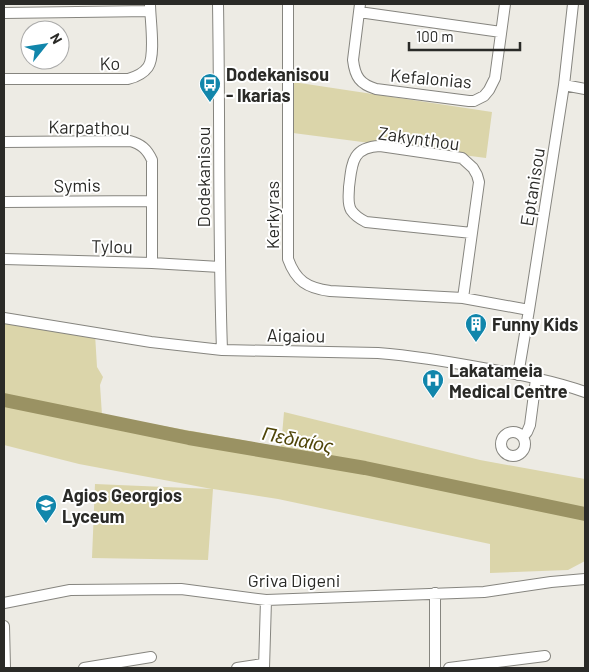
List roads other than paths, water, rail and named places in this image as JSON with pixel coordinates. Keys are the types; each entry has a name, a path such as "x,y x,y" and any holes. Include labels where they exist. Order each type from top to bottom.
{"street":[{"name":"Dodekanisou","path":"218,4 222,350"},
{"name":"Kerkyras","path":"288,4 288,258 294,273 311,287 330,291 463,298 529,310"},
{"name":"Kefalonias","path":"359,8 354,68 362,82 376,89 468,101 484,96 495,78 505,4"},
{"name":"Eptanisou","path":"518,375 564,85 573,4"},
{"path":"4,13 150,7"},
{"name":"Ko","path":"4,79 128,79 136,76 149,66 152,57 150,7"},
{"path":"359,8 502,32"},
{"path":"564,85 585,88"},
{"name":"Karpathou","path":"4,142 130,142 137,143 143,147 152,160 152,263"},
{"name":"Zakynthou","path":"463,298 472,233 479,182 473,168 462,158 380,146 372,146 355,157 352,163 348,198 351,211 358,218 366,222 472,233"},
{"name":"Symis","path":"4,202 151,201"},
{"name":"Tylou","path":"4,259 220,267"},
{"name":"Aigaiou","path":"4,318 151,342 222,350 370,353 434,359 518,375 585,392"},
{"path":"522,437 530,425 536,379"},
{"name":"Griva Digeni","path":"4,603 70,590 181,589 266,600 484,592 585,579"},
{"path":"434,593 435,668"},
{"path":"237,668 264,666 266,600"},
{"path":"4,626 5,668"},
{"path":"449,668 545,656"},
{"path":"84,668 151,657"}],"waterway":[{"name":"Πεδιαίος","path":"4,400 189,438 365,468 585,514"}],"place":[{"name":"Dodekanisou - Ikarias","path":"210,103"},
{"name":"Funny Kids","path":"476,343"},
{"name":"Lakatameia Medical Centre","path":"433,399"},
{"name":"Agios Georgios Lyceum","path":"46,524"}]}
